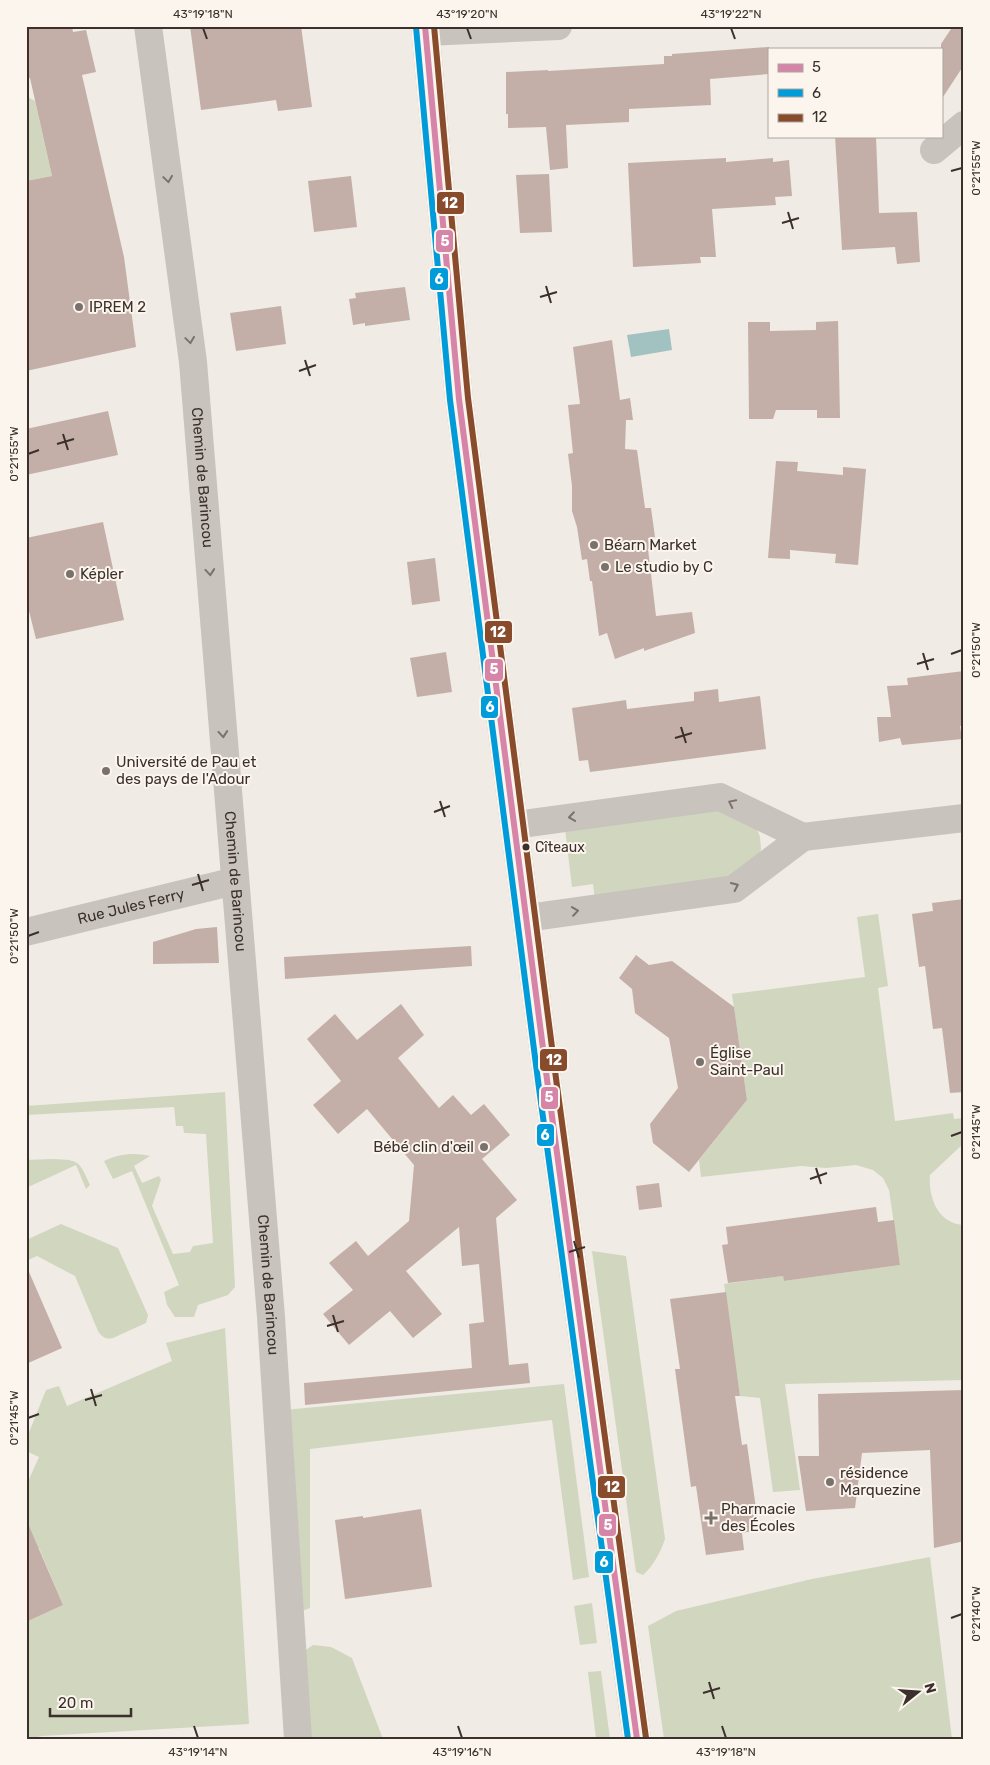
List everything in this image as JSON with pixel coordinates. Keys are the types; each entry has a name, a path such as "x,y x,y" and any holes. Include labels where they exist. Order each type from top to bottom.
{"main road":[{"path":"426,29 459,399 637,1739"}],"street":[{"name":"Chemin de Barincou","path":"148,26 193,362 271,1317 298,1739"},
{"path":"426,29 558,26"},
{"path":"934,150 964,125"},
{"path":"515,825 720,797 803,837"},
{"path":"527,918 734,889 803,837 964,818"},
{"name":"Rue Jules Ferry","path":"26,932 235,881"}],"green space":[{"path":"26,96 35,101 52,176 26,181"},
{"path":"716,809 756,827 760,837 761,849 758,861 739,877 595,901 593,884 572,887 565,829"},
{"path":"878,914 888,986 878,988 895,1121 953,1113 954,1119 964,1118 964,1143 930,1175 930,1183 933,1200 941,1215 947,1220 964,1225 964,1380 785,1384 800,1490 773,1492 760,1398 740,1396 724,1284 783,1276 784,1281 900,1265 889,1190 883,1178 873,1170 856,1165 826,1168 801,1166 701,1177 699,1160 747,1100 732,994 865,977 857,917"},
{"path":"225,1092 235,1287 228,1295 198,1305 194,1317 175,1317 167,1305 164,1292 179,1285 132,1171 113,1179 104,1161 127,1154 150,1156 134,1166 142,1183 159,1176 161,1180 152,1206 173,1254 190,1252 193,1246 213,1243 206,1134 184,1133 183,1126 176,1126 174,1107 26,1115 26,1106"},
{"path":"26,1160 69,1160 78,1163 90,1185 86,1189 76,1165 26,1188 26,1183 29,1182 26,1173"},
{"path":"61,1224 118,1248 148,1315 146,1323 113,1338 108,1339 104,1337 98,1331 75,1276 37,1256 26,1261 26,1240"},
{"path":"592,1251 626,1256 665,1539 656,1559 643,1575 636,1572"},
{"path":"225,1328 249,1724 42,1736 26,1739 26,1622 63,1605 39,1548 26,1554 26,1486 39,1457 26,1451 26,1440 46,1390 59,1386 67,1406 172,1361 166,1343"},
{"path":"564,1384 589,1577 573,1580 552,1420 310,1449 310,1608 297,1613 284,1410"},
{"path":"930,1557 952,1739 664,1739 648,1626 676,1611 812,1579"},
{"path":"592,1603 597,1643 580,1645 574,1606"},
{"path":"313,1645 331,1647 352,1658 383,1739 305,1739 300,1654"},
{"path":"601,1671 610,1739 596,1739 588,1672"}],"water":[{"path":"669,329 672,350 631,357 627,335"}],"building":[{"path":"26,26 72,26 73,32 86,30 96,72 82,75 124,257 136,347 26,371 26,181 52,176 30,78 26,79"},
{"path":"190,26 301,26 312,107 278,111 276,100 201,110"},
{"path":"953,26 964,26 964,65 942,98 942,48 941,44"},
{"path":"769,47 768,74 710,79 711,105 629,109 629,122 566,125 568,168 550,170 546,127 508,128 506,72 664,64 664,56 672,56 672,54"},
{"path":"835,138 876,138 879,213 917,212 920,262 897,264 895,247 842,250"},
{"path":"726,158 726,162 773,158 773,162 789,160 792,196 775,197 776,205 712,209 716,257 700,257 701,263 633,267 628,163"},
{"path":"549,174 552,232 520,233 516,175"},
{"path":"351,176 357,227 314,232 308,181"},
{"path":"405,287 410,320 365,326 365,323 353,325 349,299 356,298 355,293"},
{"path":"281,306 286,344 236,351 230,313"},
{"path":"838,321 840,418 817,418 817,410 776,410 773,419 749,419 748,322 770,322 770,331 816,330 816,322"},
{"path":"612,340 620,400 630,398 633,420 626,420 625,449 637,450 645,508 651,508 655,537 648,538 650,549 648,549 656,616 692,612 695,633 615,659 607,633 599,636 592,581 590,581 587,559 582,560 577,527 572,511 572,486 568,454 573,453 568,405 580,404 573,347"},
{"path":"108,411 118,455 26,475 26,429"},
{"path":"776,461 798,462 797,471 843,475 843,467 866,469 858,565 835,563 836,554 790,550 790,559 768,558"},
{"name":"Képler","path":"103,522 124,620 36,639 29,611 26,611 26,538"},
{"path":"435,558 440,601 412,605 407,562"},
{"path":"446,652 452,692 417,697 410,658"},
{"path":"964,671 964,725 960,726 962,739 902,745 900,738 879,742 877,717 891,717 887,686 908,685 907,678"},
{"path":"718,689 719,702 760,696 766,749 590,772 588,760 579,761 572,708 626,700 627,709 694,701 694,692"},
{"path":"964,899 964,1092 950,1093 942,1028 933,1029 925,966 919,967 912,914 933,911 932,903"},
{"path":"217,927 219,963 153,964 153,942 196,929"},
{"path":"471,946 472,966 285,979 284,957"},
{"name":"Église Saint-Paul","path":"636,955 649,965 672,961 734,1007 747,1100 689,1172 653,1143 650,1124 678,1088 669,1038 635,1013 632,989 619,978"},
{"path":"401,1004 424,1035 398,1058 439,1108 453,1095 471,1115 484,1104 510,1135 482,1159 517,1200 496,1218 509,1365 528,1363 530,1383 305,1405 304,1383 472,1368 469,1324 484,1322 479,1264 462,1266 459,1227 406,1271 442,1314 413,1338 390,1311 349,1345 323,1314 353,1290 329,1263 356,1241 368,1256 409,1221 414,1165 367,1109 338,1134 313,1105 341,1081 307,1039 335,1014 357,1040"},
{"path":"659,1183 662,1207 639,1210 636,1186"},
{"path":"876,1207 878,1222 894,1220 900,1265 784,1281 783,1276 728,1283 722,1245 728,1244 726,1227"},
{"path":"26,1265 62,1348 26,1364"},
{"path":"726,1292 740,1396 735,1396 742,1445 747,1444 759,1530 742,1533 744,1550 706,1555 696,1486 691,1487 675,1369 680,1369 670,1299"},
{"name":"résidence Marquezine","path":"964,1390 964,1541 934,1548 930,1450 862,1453 855,1508 806,1511 798,1456 819,1456 818,1394"},
{"path":"421,1509 432,1587 345,1599 335,1520 363,1516 363,1518"},
{"path":"26,1519 63,1605 26,1622"}],"transit line":[{"name":"5","path":"425,26 459,399 548,1087 637,1739"},
{"name":"12","path":"434,26 468,398 557,1086 646,1738"},
{"name":"6","path":"416,27 450,400 539,1088 628,1739"}],"place":[{"name":"IPREM 2","path":"79,307"},
{"name":"Béarn Market","path":"594,545"},
{"name":"Le studio by C","path":"605,567"},
{"name":"Képler","path":"70,574"},
{"name":"Université de Pau et des pays de l'Adour","path":"106,771"},
{"name":"Cîteaux","path":"526,847"},
{"name":"Église Saint-Paul","path":"700,1062"},
{"name":"Bébé clin d'œil","path":"484,1147"},
{"name":"résidence Marquezine","path":"830,1482"},
{"name":"Pharmacie des Écoles","path":"711,1518"}]}
